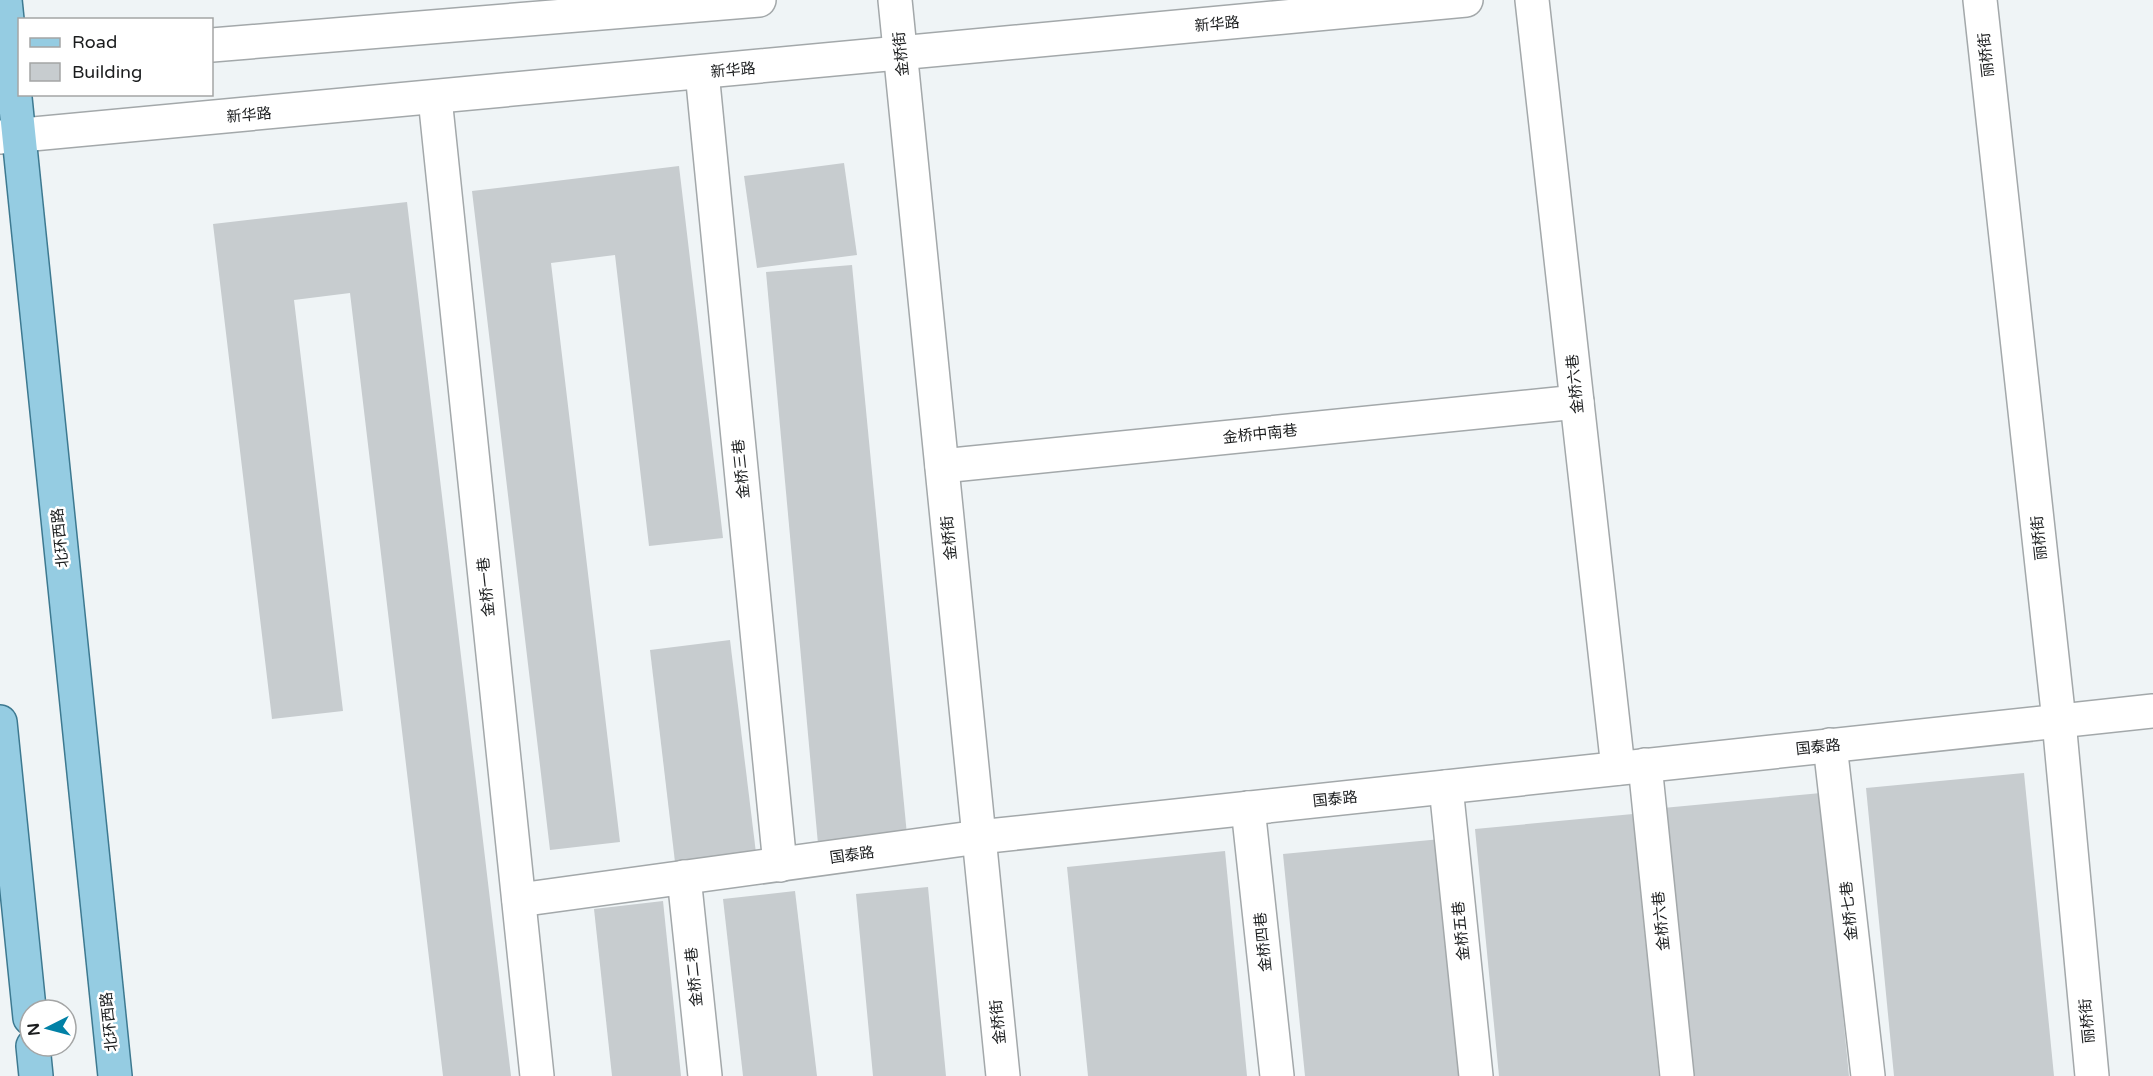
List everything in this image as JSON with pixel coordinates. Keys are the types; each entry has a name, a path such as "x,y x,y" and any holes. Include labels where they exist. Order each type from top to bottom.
{"main road":[{"name":"北环西路","path":"5,0 10,62 10,137 115,1076"},
{"path":"0,722 28,998"},
{"path":"34,1058 36,1076"}],"street":[{"path":"213,45 759,0"},
{"name":"金桥街","path":"895,0 1004,1076"},
{"name":"新华路","path":"10,137 1466,0"},
{"name":"金桥六巷","path":"1532,0 1577,402 1677,1076"},
{"name":"丽桥街","path":"1980,0 2059,721 2092,1076"},
{"name":"金桥三巷","path":"702,72 780,865"},
{"name":"金桥一巷","path":"435,98 537,1076"},
{"name":"金桥中南巷","path":"942,466 1577,402"},
{"name":"国泰路","path":"519,900 979,837 2153,711"},
{"name":"金桥七巷","path":"1830,745 1868,1076"},
{"name":"金桥五巷","path":"1446,787 1476,1076"},
{"name":"金桥四巷","path":"1248,808 1277,1076"},
{"name":"金桥二巷","path":"684,877 705,1076"}],"building":[{"path":"844,163 857,255 757,268 744,176"},
{"path":"679,166 723,538 649,546 615,255 551,263 620,842 550,850 472,191"},
{"path":"407,202 511,1076 443,1076 350,293 294,300 343,711 272,719 213,224"},
{"path":"852,265 907,835 818,844 766,272"},
{"path":"730,640 756,853 675,862 650,650"},
{"path":"2024,773 2054,1076 1894,1076 1866,788"},
{"path":"1821,793 1849,1076 1689,1076 1663,808"},
{"path":"1633,814 1659,1076 1499,1076 1475,829"},
{"path":"1441,839 1464,1076 1305,1076 1283,854"},
{"path":"1225,851 1247,1076 1088,1076 1067,867"},
{"path":"928,887 946,1076 873,1076 856,894"},
{"path":"795,891 817,1076 743,1076 723,899"},
{"path":"663,901 681,1076 612,1076 594,909"}]}
